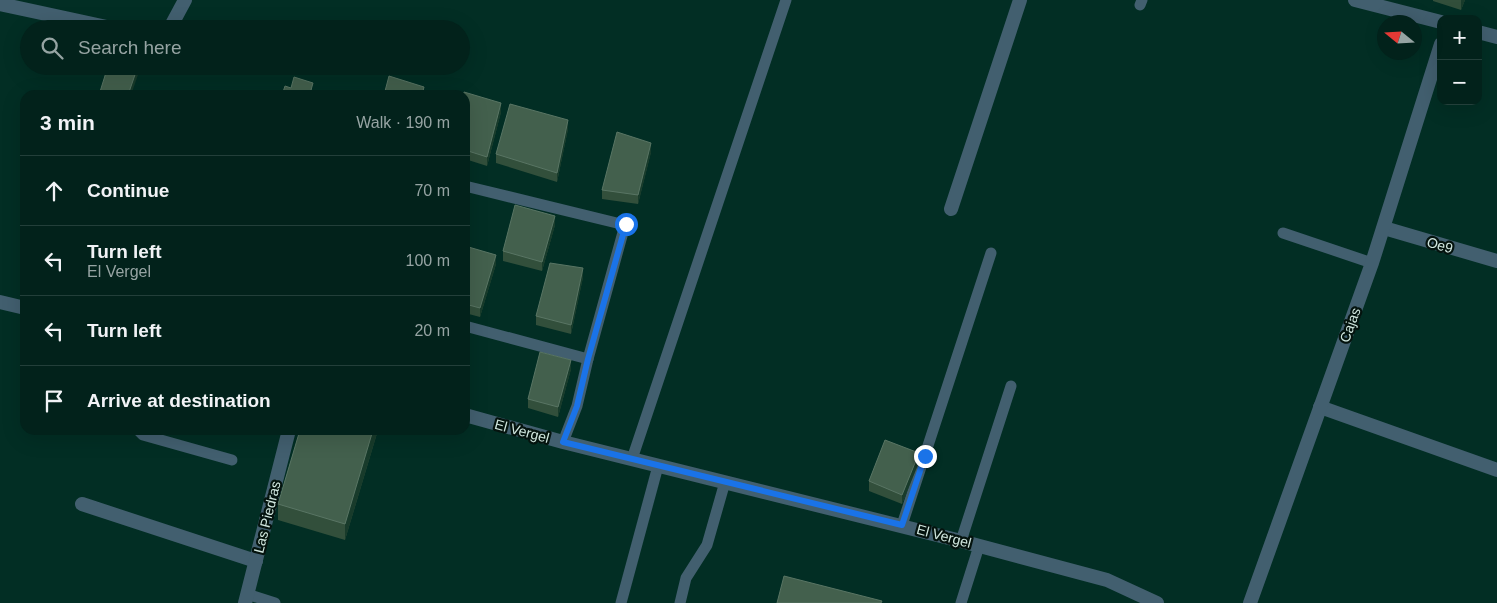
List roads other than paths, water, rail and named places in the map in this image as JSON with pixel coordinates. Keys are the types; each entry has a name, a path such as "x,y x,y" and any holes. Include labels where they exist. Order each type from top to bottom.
{"street":[{"path":"174,20 185,0"},
{"path":"951,209 1020,0"},
{"path":"1355,0 1437,21"},
{"path":"0,4 74,20"},
{"path":"1482,33 1497,37"},
{"name":"Cajas","path":"1250,603 1384,228 1437,57"},
{"name":"Oe9","path":"1384,228 1497,261"},
{"path":"0,302 20,307"},
{"path":"1320,407 1497,470"},
{"name":"El Vergel","path":"470,417 658,466 902,525 1106,580 1157,603"},
{"name":"Las Piedras","path":"246,599 288,435"},
{"path":"82,504 256,561"}],"lane":[{"path":"632,459 786,0"},
{"path":"470,187 626,224 588,359 577,406 563,442"},
{"path":"1283,233 1372,263"},
{"path":"902,525 991,253"},
{"path":"470,327 588,359"},
{"path":"961,541 1011,386"},
{"path":"146,435 232,460"},
{"path":"621,603 658,466"},
{"path":"680,603 686,578 707,546 724,482"},
{"path":"961,603 979,546"},
{"path":"246,599 275,603"}]}
